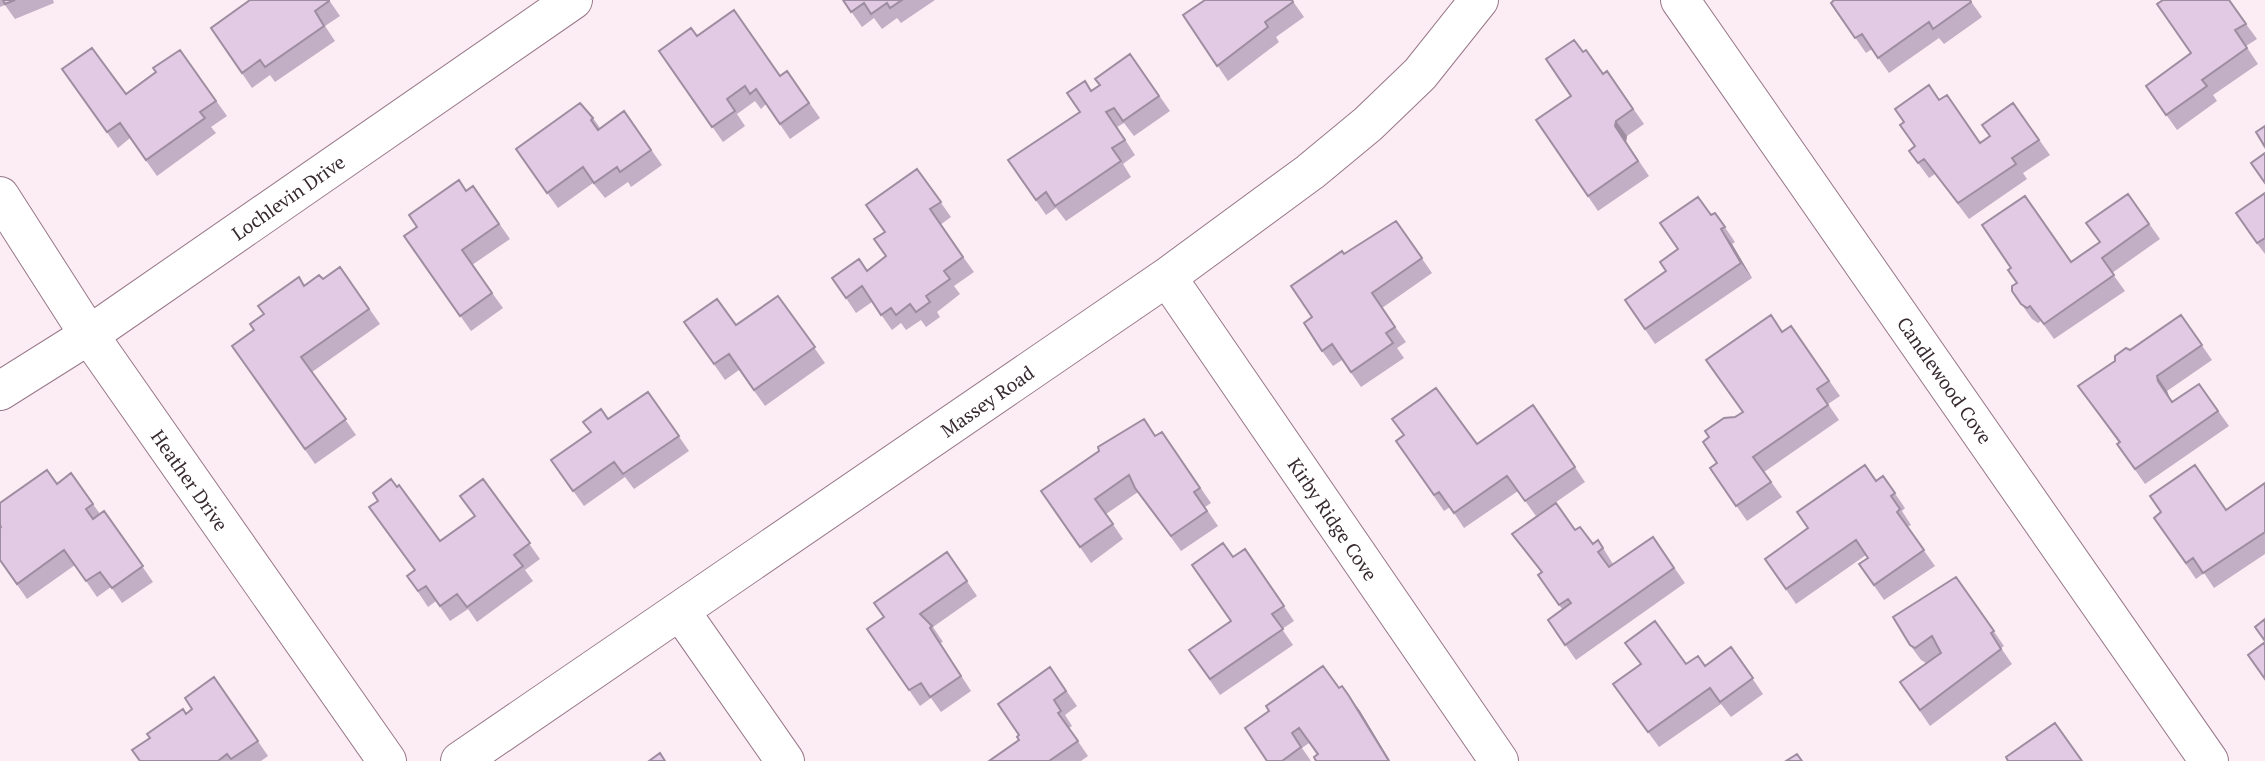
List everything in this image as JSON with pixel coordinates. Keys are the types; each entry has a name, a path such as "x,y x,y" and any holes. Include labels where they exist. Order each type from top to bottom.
{"street":[{"name":"Lochlevin Drive","path":"0,391 89,335 573,0"},
{"name":"Massey Road","path":"460,761 1167,277 1310,172 1368,124 1420,74 1479,0"},
{"name":"Candlewood Cove","path":"1680,0 2209,761"},
{"name":"Heather Drive","path":"0,196 89,335 387,761"},
{"name":"Kirby Ridge Cove","path":"1167,277 1499,761"},
{"path":"681,612 785,761"}],"building":[{"path":"250,0 329,1 315,11 324,26 265,67 260,60 242,73 211,28"},
{"path":"843,0 902,0 890,8 887,3 871,14 864,3 851,12"},
{"path":"1205,0 1293,2 1265,22 1268,27 1217,66 1183,15"},
{"path":"1834,0 1971,2 1933,29 1929,22 1878,58 1862,34 1855,38 1831,3"},
{"path":"2163,0 2229,0 2246,24 2235,30 2247,48 2202,80 2207,86 2166,115 2146,86 2191,53 2157,4"},
{"path":"734,10 780,76 787,71 809,103 780,124 756,89 750,94 745,86 727,99 735,111 712,127 659,51 691,28 697,36"},
{"path":"1574,40 1583,52 1586,50 1603,74 1607,71 1633,109 1616,121 1615,126 1638,161 1588,196 1536,120 1571,96 1546,59"},
{"path":"92,48 126,94 156,72 153,68 180,50 216,101 200,112 205,118 146,160 120,123 107,132 62,69"},
{"path":"1130,54 1159,96 1123,121 1114,108 1106,112 1125,140 1112,148 1121,161 1055,206 1046,192 1036,200 1008,160 1080,112 1067,93 1085,81 1091,91 1100,85 1095,79"},
{"path":"1929,85 1939,100 1947,95 1980,143 1990,136 1982,125 2013,103 2039,140 2012,158 2016,164 1958,203 1924,159 1918,163 1909,151 1915,146 1900,125 1904,122 1895,109"},
{"path":"580,103 593,118 591,120 598,130 624,111 651,150 620,172 617,167 594,183 583,167 547,193 516,149"},
{"path":"2265,126 2265,147 2256,132"},
{"path":"2265,153 2265,183 2251,163"},
{"path":"917,169 941,202 930,209 963,257 944,271 950,279 926,296 930,302 916,312 910,304 896,315 891,308 881,315 862,286 846,298 832,278 859,259 867,271 886,256 874,239 885,232 866,205"},
{"path":"459,180 466,191 473,186 499,224 462,250 492,293 460,316 404,236 417,227 409,215"},
{"path":"2265,193 2265,238 2257,243 2236,213"},
{"path":"2128,194 2149,224 2102,258 2114,275 2044,324 2030,306 2027,308 2021,304 2012,291 2012,286 2017,283 2008,270 2011,268 1982,225 2025,196 2071,262 2100,242 2086,223"},
{"path":"1698,197 1711,215 1715,213 1725,227 1721,229 1741,263 1645,329 1625,300 1666,271 1660,262 1678,249 1660,223"},
{"path":"1396,221 1422,258 1372,293 1395,327 1386,333 1393,343 1351,372 1332,344 1322,351 1304,323 1312,317 1291,286 1342,251 1344,254"},
{"path":"340,267 369,309 301,357 346,419 305,449 232,346 254,330 250,324 264,314 258,306 299,277 304,286 319,275 323,279"},
{"path":"778,296 815,347 754,390 729,354 714,364 684,322 717,299 736,325"},
{"path":"1771,315 1782,332 1791,326 1829,381 1817,389 1828,405 1753,457 1771,482 1736,506 1710,468 1717,463 1703,442 1709,437 1705,431 1724,418 1735,417 1743,412 1706,360"},
{"path":"2181,315 2202,345 2157,376 2158,381 2172,402 2199,384 2218,411 2135,469 2117,444 2120,442 2078,386 2115,361 2115,356 2126,348 2130,350"},
{"path":"1436,388 1477,444 1533,405 1575,467 1525,501 1507,476 1454,513 1439,492 1434,495 1396,441 1404,435 1392,419"},
{"path":"648,392 679,436 623,474 614,462 573,491 551,460 591,432 583,422 601,409 608,419"},
{"path":"1144,419 1155,436 1162,432 1200,488 1194,492 1207,511 1171,536 1135,488 1129,475 1095,499 1113,524 1080,547 1041,491 1099,451 1098,447"},
{"path":"1865,465 1876,481 1883,476 1895,493 1891,496 1900,509 1897,512 1924,550 1874,585 1859,564 1868,558 1856,540 1786,589 1765,559 1808,528 1797,512"},
{"path":"2195,465 2226,510 2265,483 2265,532 2203,573 2193,558 2186,563 2154,518 2161,512 2150,496"},
{"path":"47,470 57,484 71,473 93,504 86,509 93,519 104,511 143,566 112,588 100,572 86,581 64,550 17,584 0,560 0,503"},
{"path":"391,479 397,487 399,485 440,541 475,516 460,496 483,479 530,543 514,555 523,566 467,607 457,594 440,606 426,586 418,591 407,576 415,570 369,507 378,501 373,493"},
{"path":"1556,503 1575,530 1580,527 1593,544 1598,540 1603,548 1598,552 1609,567 1653,537 1674,568 1565,645 1548,620 1571,603 1568,599 1559,605 1538,575 1542,572 1512,534"},
{"path":"1223,543 1233,557 1245,549 1284,606 1272,614 1283,629 1210,679 1189,650 1231,621 1192,565"},
{"path":"947,552 967,581 920,614 932,626 930,628 961,676 930,697 921,683 909,690 867,629 884,617 874,603"},
{"path":"1956,577 1994,631 1991,633 2001,649 1920,710 1900,682 1941,653 1932,636 1915,648 1910,645 1893,617"},
{"path":"2265,619 2265,641 2255,627"},
{"path":"1655,621 1686,664 1698,656 1705,666 1731,647 1753,678 1720,702 1710,688 1648,732 1613,684 1641,664 1625,643"},
{"path":"2265,642 2265,679 2248,655"},
{"path":"1323,666 1339,688 1342,686 1349,696 1389,761 1316,761 1314,757 1318,754 1299,728 1292,733 1301,747 1282,761 1267,761 1245,728 1269,711 1266,706"},
{"path":"1050,667 1066,691 1054,700 1061,711 1058,713 1078,741 1049,761 989,761 1019,740 1019,735 998,704"},
{"path":"214,677 258,741 231,759 227,754 218,761 140,761 132,750 150,738 147,734 183,709 186,714 192,709 185,698"},
{"path":"2055,723 2082,761 2008,761 2006,757"},
{"path":"660,753 665,761 649,761"},
{"path":"1797,754 1802,761 1786,761"}]}
